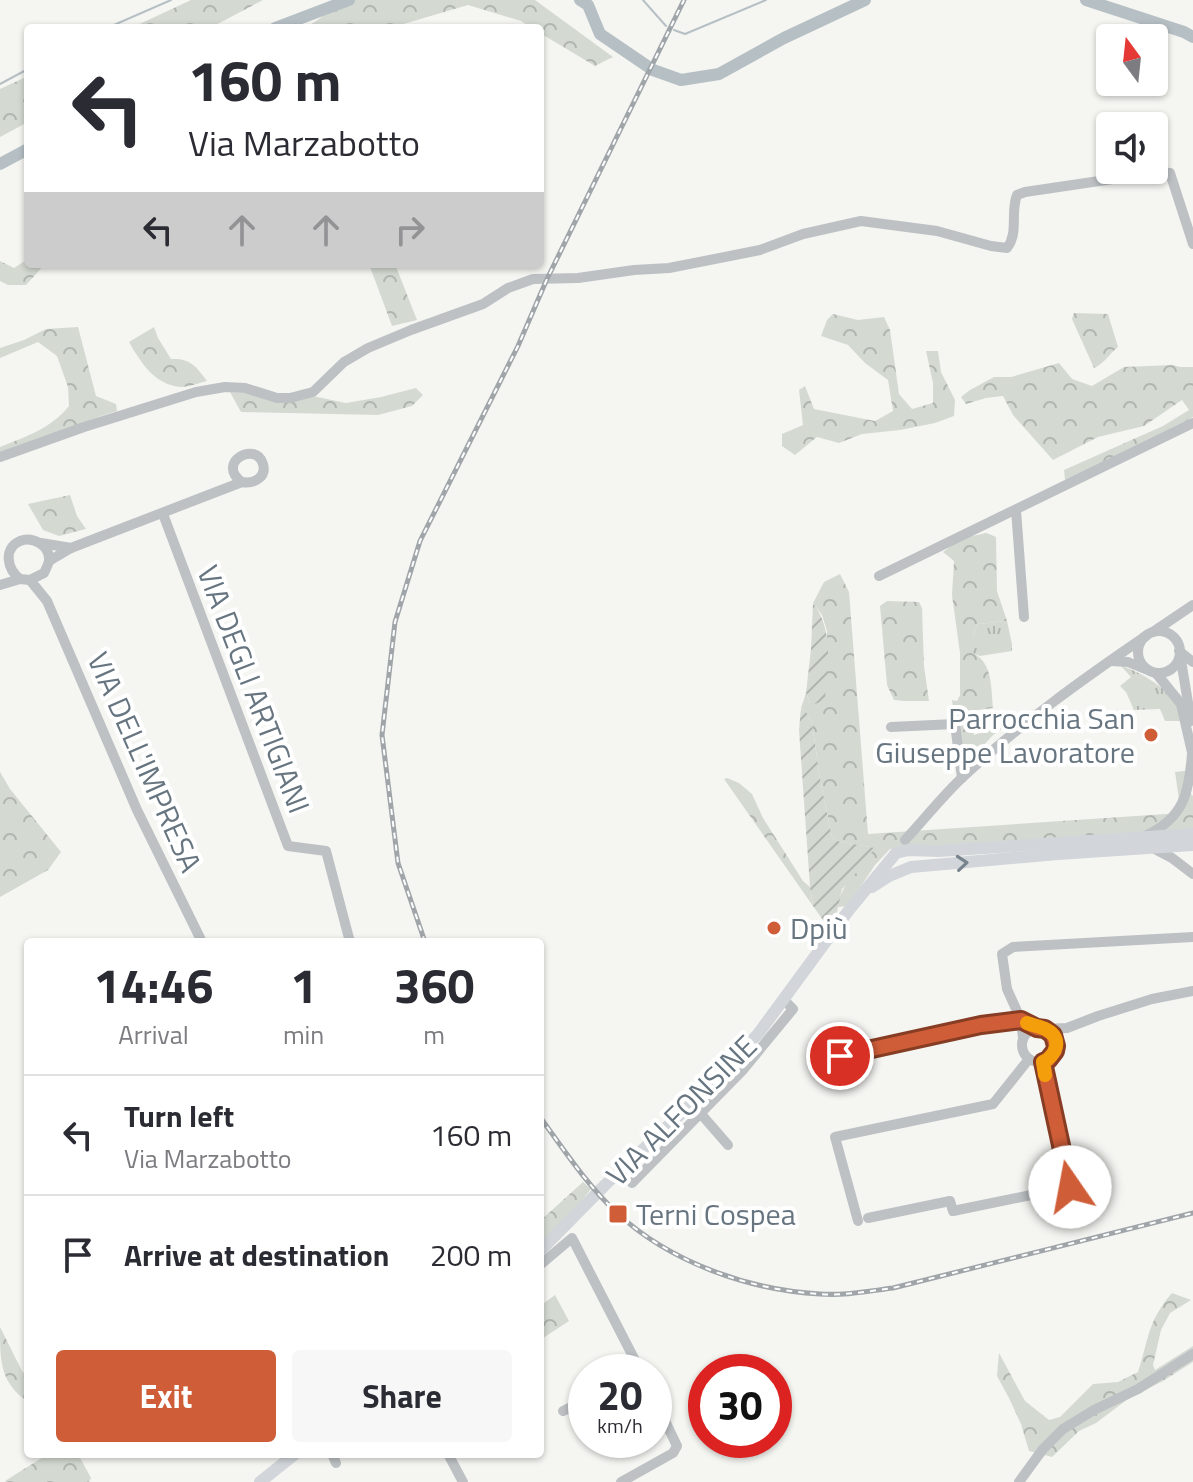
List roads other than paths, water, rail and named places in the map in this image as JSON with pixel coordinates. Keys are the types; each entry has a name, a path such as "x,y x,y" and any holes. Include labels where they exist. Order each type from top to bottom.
{"main road":[{"path":"907,845 939,851 1193,834"},
{"name":"VIA ALFONSINE","path":"544,1247 703,1093 758,1034 863,893 896,853 907,845"},
{"name":"VIA ALFONSINE","path":"863,893 889,876 911,867 1193,845"},
{"path":"260,1482 290,1458"}],"street":[{"path":"0,457 196,392 225,387 245,388 277,398 313,392 344,362 368,348 483,304 508,288 533,279 578,278 669,268 760,250 803,234 861,221 937,231 1007,248 1014,235 1017,195 1160,172 1170,173 1193,244"},
{"path":"879,576 1193,423"},
{"path":"49,561 71,548 242,482"},
{"path":"1016,510 1024,617"},
{"name":"VIA DEGLI ARTIGIANI","path":"163,514 288,846 326,851 349,938"},
{"path":"25,579 13,573 4,561 12,547 21,541 31,540 71,548"},
{"path":"0,585 44,573 49,561 41,543"},
{"name":"VIA DELL'IMPRESA","path":"44,573 47,601 137,810 200,938"},
{"name":"VIA DELL'IMPRESA","path":"25,579 47,601"},
{"path":"911,867 907,845 962,778 1028,720 1193,605"},
{"path":"1172,619 1193,731"},
{"path":"1133,839 1163,826 1173,818 1188,790 1193,755 1181,704 1144,667 1138,657 1139,645 1148,634 1164,632 1178,643 1193,662"},
{"path":"1169,670 1177,662 1178,643"},
{"path":"1109,661 1123,660 1152,672 1182,670"},
{"path":"891,727 955,724 962,778"},
{"path":"1153,848 1193,874"},
{"path":"840,1056 981,1025 1021,1020 1041,1028 1056,1040 1052,1056 1043,1062 1029,1059 1022,1050 1021,1020 1007,989 1002,954 1013,947 1193,937"},
{"path":"1023,1038 1030,1030 1067,1028 1152,999 1193,991"},
{"name":"VIA ALFONSINE","path":"632,1183 742,1071 793,1009 784,1000"},
{"path":"1056,1040 1067,1028"},
{"path":"1029,1059 993,1104 835,1137 863,1220 950,1201 953,1211 1070,1187 1043,1062"},
{"name":"VIA ALFONSINE","path":"701,1114 728,1145"},
{"path":"544,1262 572,1238 632,1354"},
{"path":"1019,1482 1043,1449 1063,1429 1138,1389 1193,1354"},
{"path":"563,1411 568,1409"},
{"path":"672,1436 677,1446 672,1454"},
{"path":"450,1458 463,1482"},
{"path":"621,1482 664,1458"}],"waterway":[{"path":"116,24 171,0"},
{"path":"286,24 349,0"},
{"path":"580,0 588,5 600,34 653,70 681,80 719,74 784,38 865,0"},
{"path":"643,0 666,26"},
{"path":"674,30 685,34 766,0"},
{"path":"1086,0 1193,37"},
{"path":"0,84 24,71"},
{"path":"0,164 24,151"}],"railway":[{"path":"424,938 398,863 382,735 395,622 420,541 518,346 547,279 684,0"},
{"path":"544,1123 596,1191 617,1213 661,1246 738,1280 793,1291 838,1294 893,1288 1193,1213"}],"place":[{"name":"Parrocchia San Giuseppe Lavoratore","path":"1151,735"},
{"name":"Dpiù","path":"774,928"},
{"name":"Terni Cospea","path":"618,1214"}]}
